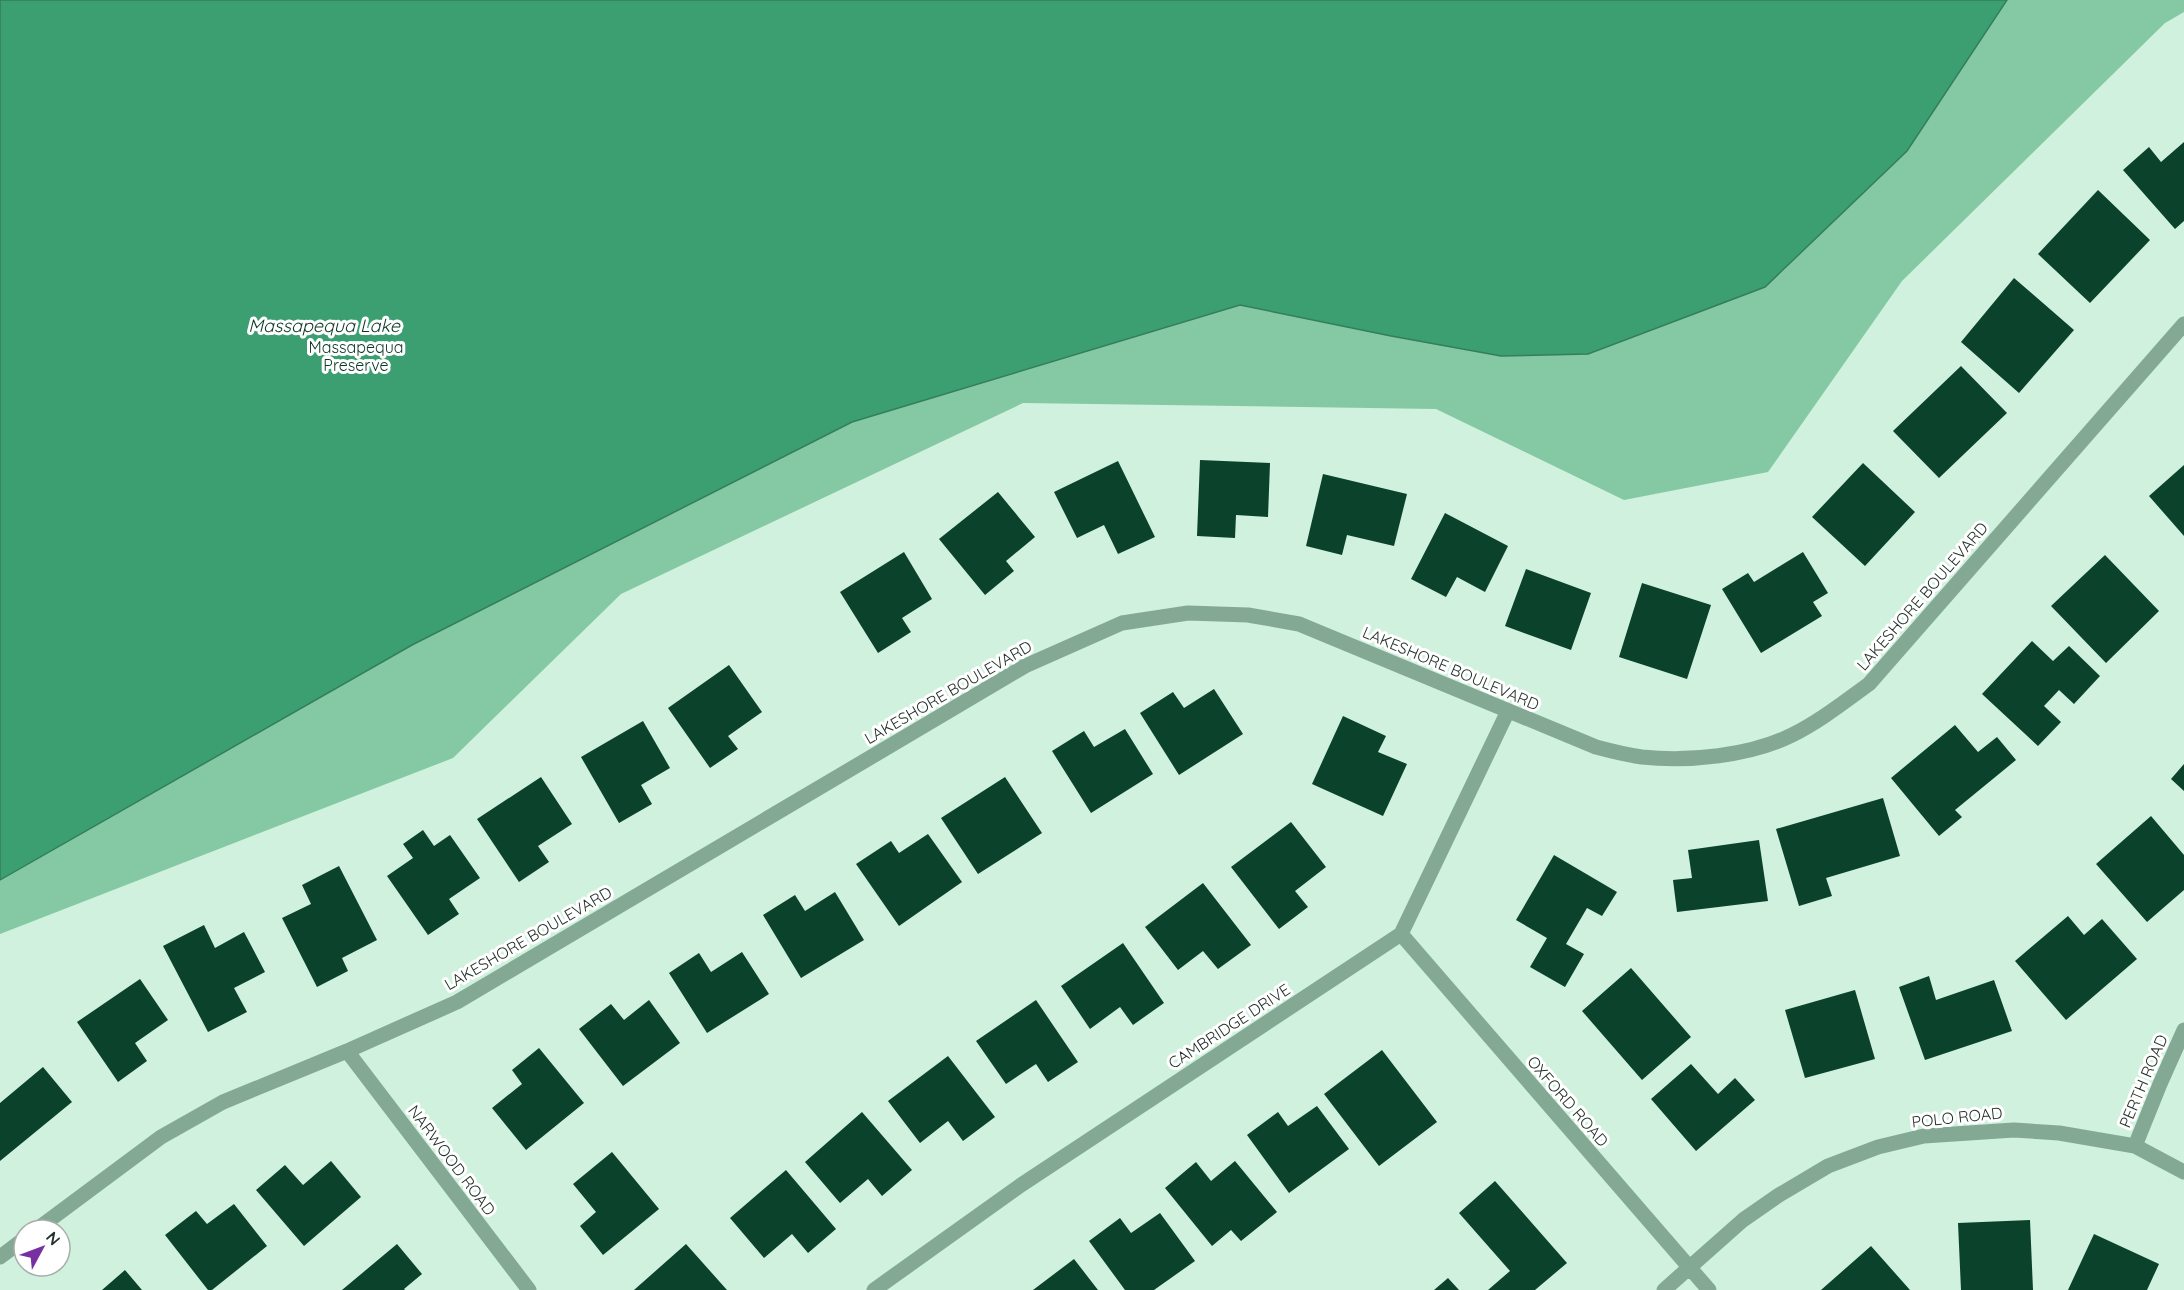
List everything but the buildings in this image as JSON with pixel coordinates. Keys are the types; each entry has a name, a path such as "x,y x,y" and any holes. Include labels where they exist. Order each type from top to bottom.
{"street":[{"name":"LAKESHORE BOULEVARD","path":"52,1218 161,1137 223,1102 347,1051 457,1002 1025,666 1122,623 1188,613 1248,615 1299,624 1596,747 1641,757 1681,759 1750,750 1789,737 1818,721 1869,684 2184,324"},
{"path":"1401,934 1508,711"},
{"name":"OXFORD ROAD","path":"1401,934 1709,1290"},
{"name":"CAMBRIDGE DRIVE","path":"874,1290 1021,1185 1401,934"},
{"name":"PERTH ROAD","path":"2135,1146 2184,1030"},
{"name":"NARWOOD ROAD","path":"347,1051 529,1290"},
{"name":"POLO ROAD","path":"1664,1290 1743,1220 1779,1195 1828,1166 1878,1147 1924,1136 2014,1130 2059,1133 2135,1146 2184,1172"}],"green space":[{"name":"Massapequa Lake","path":"0,0 2184,0 2184,12 2165,23 1902,281 1768,472 1624,500 1436,409 1023,403 621,594 453,758 0,934"}],"water":[{"name":"Massapequa Lake","path":"0,0 2007,0 1907,151 1765,287 1588,354 1501,356 1240,305 852,422 412,645 0,880"}],"park label":[{"name":"Massapequa Preserve","path":"356,356"}]}
